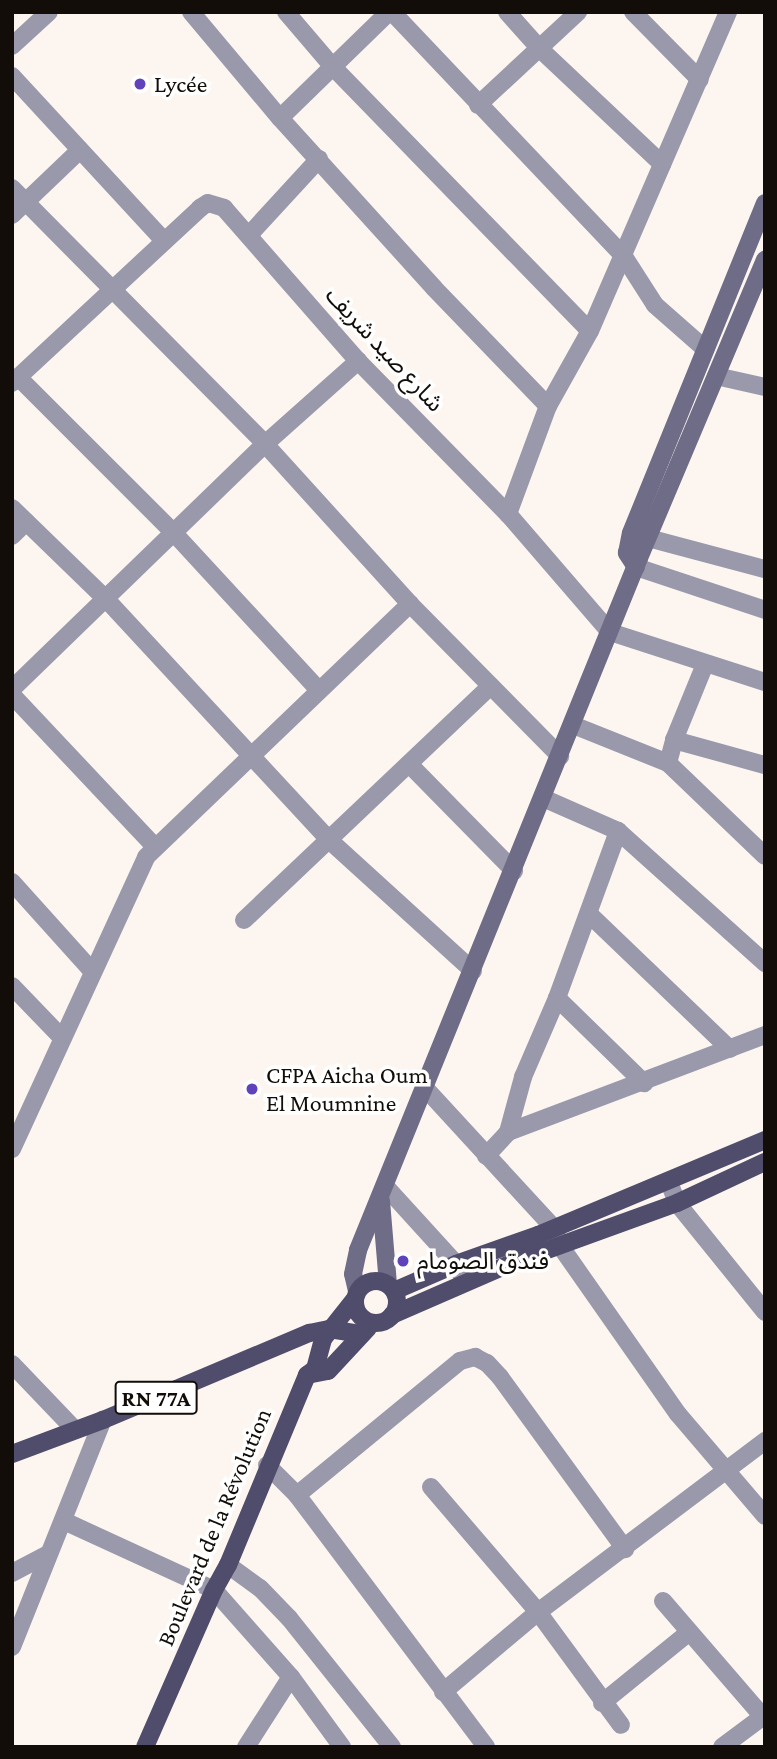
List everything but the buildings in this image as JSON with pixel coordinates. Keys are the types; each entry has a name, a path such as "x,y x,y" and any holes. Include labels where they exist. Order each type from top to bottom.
{"main road":[{"path":"636,567 627,553 631,533 765,203"},
{"path":"367,1329 357,1312 353,1274 356,1257 636,567 765,260"},
{"path":"356,1296 371,1281 391,1288 554,1228 765,1140"},
{"path":"330,1329 367,1329 466,1282 677,1203 765,1161"},
{"path":"384,1193 391,1288 397,1303 392,1315"},
{"name":"Boulevard de la Révolution","path":"145,1747 228,1564 267,1465 307,1376 315,1370 319,1348 356,1296"},
{"name":"RN 77A","path":"14,1450 103,1420 298,1337 330,1329"},
{"path":"307,1376 327,1371 367,1329"}],"street":[{"path":"12,46 49,12"},
{"path":"191,12 280,118 434,288 548,406"},
{"path":"286,12 333,67 590,331"},
{"path":"280,118 390,12 623,255 655,305 705,349"},
{"path":"507,12 540,49 662,164"},
{"path":"478,105 578,12"},
{"path":"633,12 700,80"},
{"path":"508,514 548,406 590,331 728,12"},
{"path":"12,76 164,241"},
{"path":"12,215 80,150"},
{"path":"250,234 319,159"},
{"path":"12,188 265,444 410,604 560,756"},
{"name":"شارع صيد شريف","path":"15,380 208,203 224,208 250,234 358,361 508,514 610,632"},
{"path":"12,689 265,444 358,361"},
{"path":"716,376 765,387"},
{"path":"15,380 173,532 318,689"},
{"path":"12,508 106,599 328,839 473,971"},
{"path":"12,536 26,522"},
{"path":"631,533 765,569"},
{"path":"636,567 765,610"},
{"path":"12,1149 132,880 155,847 410,604"},
{"path":"610,632 765,682"},
{"path":"668,763 674,740 705,664"},
{"path":"244,920 491,686"},
{"path":"12,695 155,847"},
{"path":"573,725 668,763 765,856"},
{"path":"674,740 765,765"},
{"path":"408,764 514,871"},
{"path":"543,797 618,831 765,963"},
{"path":"486,1156 508,1132 523,1077 557,998 618,831"},
{"path":"12,882 92,971"},
{"path":"589,914 730,1049"},
{"path":"12,986 62,1038"},
{"path":"557,998 643,1083"},
{"path":"508,1132 765,1035"},
{"path":"426,1089 554,1228 561,1247 678,1414 729,1470 765,1516"},
{"path":"669,1182 677,1203 765,1312"},
{"path":"384,1193 456,1264 466,1282"},
{"path":"297,1495 460,1361 475,1356 487,1363 500,1377 625,1549"},
{"path":"12,1364 75,1430"},
{"path":"12,1647 103,1420"},
{"path":"443,1692 538,1612 765,1441"},
{"path":"267,1465 297,1495 486,1747"},
{"path":"431,1488 538,1612 602,1703 621,1725"},
{"path":"64,1521 214,1590 291,1677 342,1747"},
{"path":"12,1573 48,1554"},
{"path":"228,1564 260,1588 289,1618 392,1747"},
{"path":"663,1601 688,1633 764,1717 722,1747"},
{"path":"602,1703 688,1633"},
{"path":"246,1747 291,1677"}],"place":[{"name":"Lycée","path":"140,84"},
{"name":"CFPA Aicha Oum El Moumnine","path":"252,1089"},
{"name":"فندق الصومام","path":"403,1261"}]}
